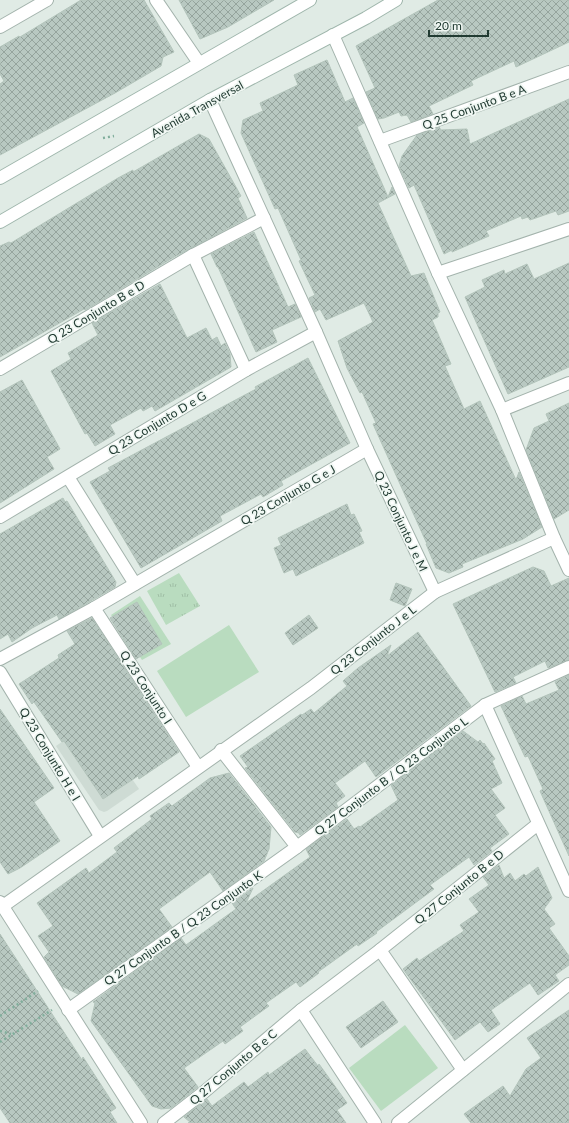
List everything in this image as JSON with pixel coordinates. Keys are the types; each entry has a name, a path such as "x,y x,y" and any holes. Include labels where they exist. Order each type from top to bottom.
{"street":[{"path":"0,27 47,0"},
{"path":"156,0 199,63"},
{"path":"0,178 310,0"},
{"path":"366,18 379,0"},
{"name":"Avenida Transversal","path":"0,222 210,100 366,18 396,0"},
{"path":"333,35 438,273 502,410 554,538 568,566"},
{"name":"Q 25 Conjunto B e A","path":"380,141 569,72"},
{"name":"Q 23 Conjunto J e M","path":"210,100 316,332 367,449 435,592"},
{"name":"Q 23 Conjunto B e D","path":"0,369 192,255 264,218"},
{"path":"438,273 569,229"},
{"path":"192,255 246,370"},
{"name":"Q 23 Conjunto D e G","path":"0,517 246,370 316,332"},
{"path":"502,410 569,383"},
{"name":"Q 23 Conjunto G e J","path":"0,659 94,608 367,449"},
{"path":"68,477 135,584"},
{"name":"Q 23 Conjunto J e L","path":"2,904 311,688 435,592 554,538"},
{"name":"Q 23 Conjunto I","path":"94,608 198,767"},
{"name":"Q 27 Conjunto B / Q 23 Conjunto L","path":"297,847 485,705 569,667"},
{"name":"Q 23 Conjunto H e I","path":"0,672 100,836"},
{"path":"485,705 569,891"},
{"path":"221,750 297,847"},
{"name":"Q 27 Conjunto B e D","path":"301,1010 380,950 538,824"},
{"name":"Q 27 Conjunto B / Q 23 Conjunto K","path":"66,1006 297,847"},
{"path":"2,904 141,1123"},
{"path":"380,950 463,1070"},
{"path":"398,1123 569,984"},
{"path":"301,1010 375,1123"},
{"name":"Q 27 Conjunto B e C","path":"164,1123 204,1092 301,1010"}],"path":[{"path":"0,1016 54,986"},
{"path":"0,1042 66,1006"},
{"path":"0,1031 11,1035"}],"shaded area":[{"path":"92,721 139,789 104,812 99,810 56,746"}],"green space":[{"path":"179,573 200,606 166,625 147,591"},
{"path":"140,596 171,644 142,660 111,615"},
{"path":"229,625 259,672 186,717 157,671"},
{"path":"405,1025 438,1068 381,1111 349,1068"}],"building":[{"path":"81,0 144,0 174,52 163,57 161,66 115,93 0,155 0,84 4,81 0,74 0,47 19,36 20,37"},
{"path":"179,0 274,0 228,27 200,39"},
{"path":"438,0 569,0 569,42 516,67 514,61 471,81 473,85 429,106 433,114 411,122 407,115 401,116 399,112 378,119 366,92 375,88 356,46"},
{"path":"327,60 345,102 353,98 364,123 357,127 388,197 392,187 395,194 378,203 411,276 424,273 440,312 438,313 438,317 432,320 451,364 445,366 464,409 480,401 516,480 519,472 542,527 523,539 462,564 463,567 449,573 436,568 427,544 373,424 376,423 362,392 360,393 347,368 338,341 373,322 364,303 326,320 320,309 315,312 309,298 315,295 299,261 301,260 278,208 275,209 241,133 243,120 263,111 260,103 298,85 294,75"},
{"path":"569,99 569,211 558,215 556,211 530,220 528,217 522,219 521,216 486,231 489,236 444,254 414,185 409,188 399,166 402,156 417,135 439,127 441,130 467,129 470,144"},
{"path":"199,134 209,139 241,196 238,198 247,218 174,257 85,310 84,309 0,357 0,246 9,242 11,243 118,178 133,170 133,172"},
{"path":"254,232 288,307 295,304 301,317 272,330 277,342 256,352 211,254"},
{"path":"569,263 569,367 508,394 465,297 485,287 482,280 504,270 505,274 527,264 534,279"},
{"path":"160,284 187,338 206,328 212,340 217,337 221,346 225,343 230,354 231,367 155,411 152,406 143,411 141,408 110,425 115,434 95,446 87,433 85,434 51,371 71,359 68,353 98,335 92,323"},
{"path":"308,358 350,443 281,481 283,485 263,497 261,494 220,516 222,521 141,568 90,482 110,471 108,468 256,389 255,387"},
{"path":"22,380 60,449 47,457 54,469 0,503 0,392"},
{"path":"569,403 569,510 554,519 526,450 534,428 549,421 546,414"},
{"path":"63,498 65,502 67,501 116,582 115,587 59,619 57,615 32,628 12,642 8,634 0,639 0,534"},
{"path":"347,504 351,515 354,514 362,531 359,532 364,543 296,576 293,569 284,573 274,548 281,545 278,538"},
{"path":"533,567 544,571 551,586 569,578 569,660 548,668 545,661 513,677 516,683 495,692 453,604"},
{"path":"396,583 412,589 405,606 390,600"},
{"path":"137,602 162,644 136,659 110,618"},
{"path":"309,615 318,628 293,645 285,633"},
{"path":"92,618 179,752 139,779 138,776 103,799 64,741 62,742 34,702 32,704 19,684 59,658 58,655 75,644 67,631"},
{"path":"418,632 471,706 376,777 365,761 335,783 345,796 336,803 338,807 300,835 299,833 295,832 245,768 248,767 240,756 301,714 302,715 311,709 314,713 347,686 343,681 358,668 391,645 387,656"},
{"path":"569,675 569,856 540,791 543,789 528,756 525,757 501,706 522,696 526,704 559,690 555,682"},
{"path":"0,709 54,788 34,802 60,841 20,868 8,874 0,862"},
{"path":"463,731 478,742 480,740 483,744 484,743 495,759 492,761 502,783 491,789 505,808 495,815 509,834 490,848 492,851 474,865 469,857 430,885 434,889 376,932 377,933 358,946 357,944 300,987 296,982 266,1003 269,1006 240,1027 243,1031 225,1044 223,1041 184,1068 198,1087 171,1108 161,1109 152,1106 91,1021 95,1003 93,1002 181,938 186,945 236,909 232,903 253,888 246,903 310,857 306,849 347,819 354,829 359,826 360,827 398,800 391,785"},
{"path":"229,773 271,827 269,849 264,861 223,891 210,872 159,909 172,927 78,994 62,986 44,957 49,952 38,936 53,926 37,903 86,868 89,873 117,852 114,848 152,819 150,816 169,803 172,806 210,778"},
{"path":"499,865 504,878 510,873 515,881 524,874 526,876 538,867 552,898 544,909 555,924 549,928 569,956 569,965 555,975 559,981 538,995 530,983 491,1010 500,1024 488,1032 480,1022 455,1040 403,969 417,958 419,961 464,931 460,925 479,912 469,899 489,885 483,877"},
{"path":"0,934 82,1060 83,1057 116,1108 110,1112 117,1123 10,1123 0,1108"},
{"path":"383,1001 398,1022 361,1048 346,1027"},
{"path":"569,1010 569,1123 471,1123 464,1114 503,1086 510,1096 526,1069 541,1058 527,1038"},
{"path":"305,1049 318,1066 319,1064 347,1103 337,1110 346,1123 188,1123 190,1122 184,1117 207,1099 212,1106 244,1082 248,1087 268,1072 269,1075"}]}
